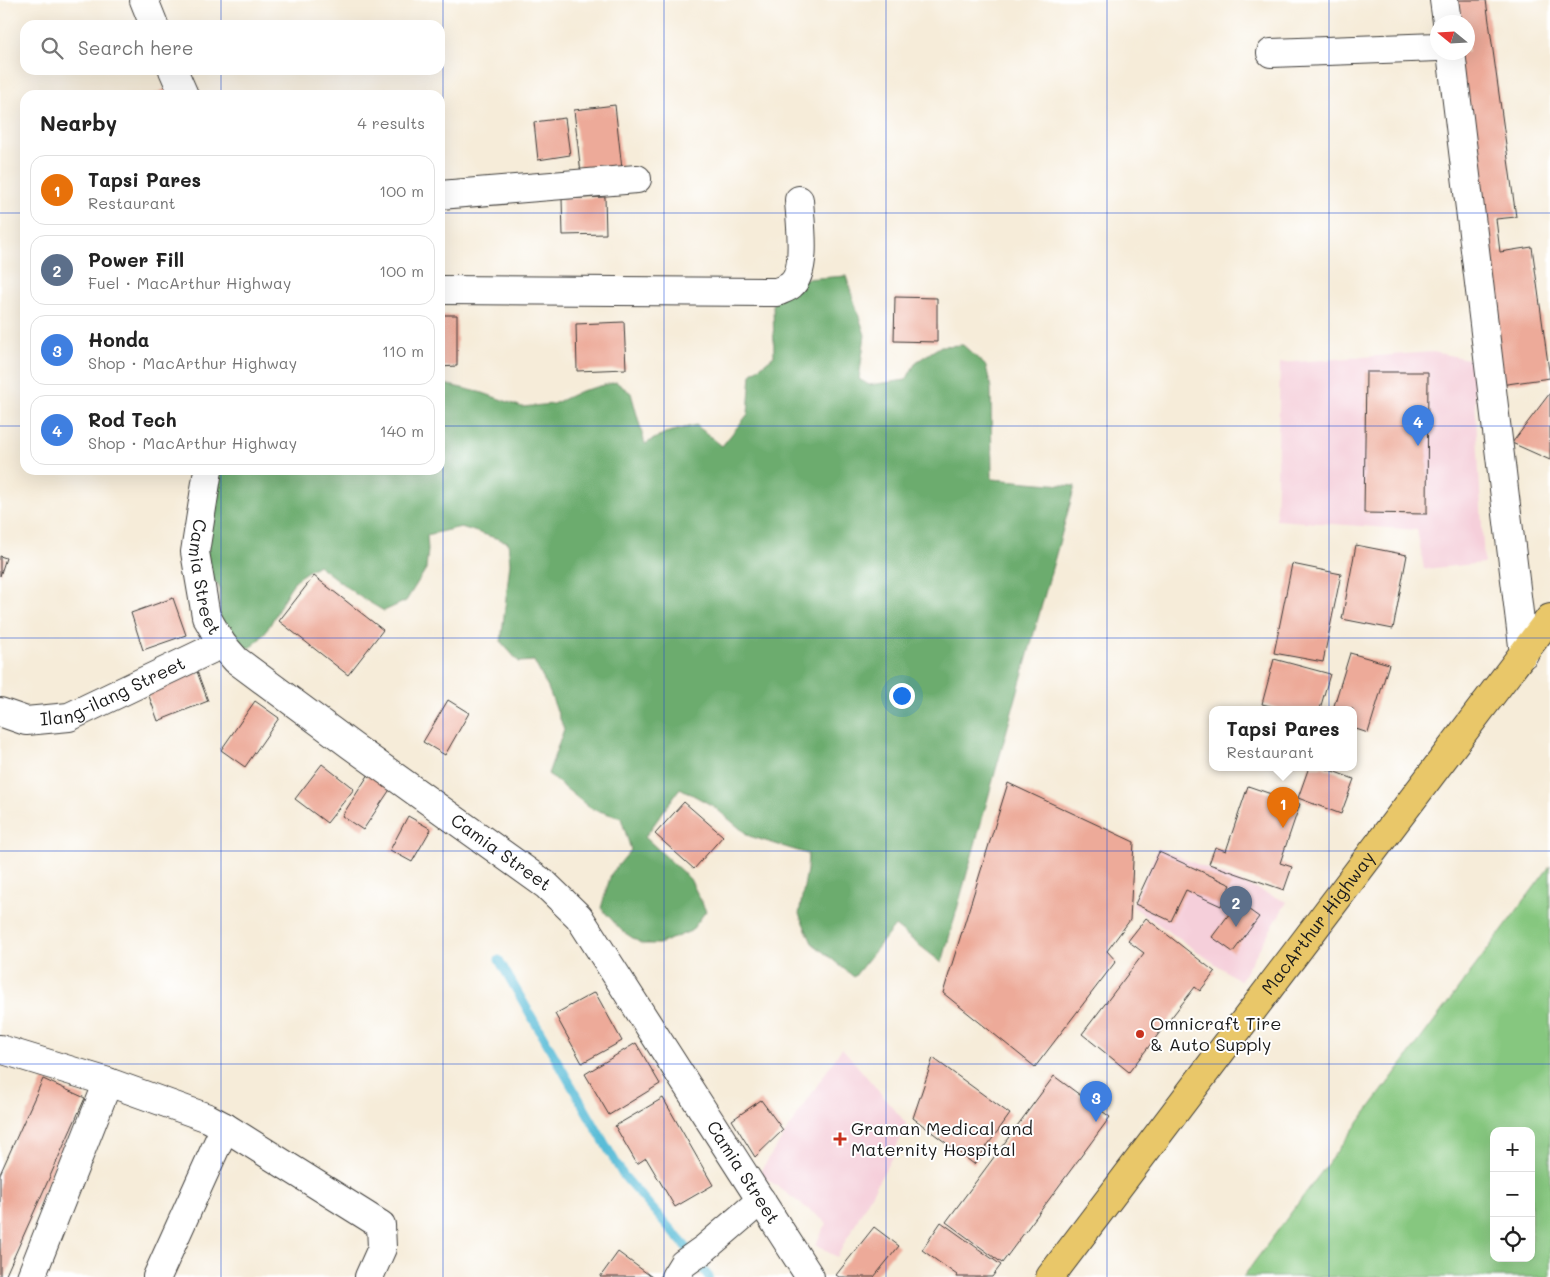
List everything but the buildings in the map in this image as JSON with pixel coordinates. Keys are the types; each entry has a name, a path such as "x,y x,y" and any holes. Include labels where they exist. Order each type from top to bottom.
{"highway":[{"name":"MacArthur Highway","path":"1050,1277 1550,618"}],"street":[{"path":"144,0 152,20"},
{"path":"1444,0 1446,15"},
{"path":"1271,53 1430,46"},
{"path":"1452,60 1524,654"},
{"path":"176,75 182,90"},
{"path":"445,196 637,179"},
{"path":"445,290 777,292 792,285 799,272 801,253 799,200"},
{"name":"Camia Street","path":"207,475 196,552 206,616 222,644 236,660 546,885 579,917 613,973 810,1277"},
{"name":"Ilang-ilang Street","path":"0,712 26,721 68,717 222,644"},
{"path":"0,1049 108,1082 208,1118 225,1127 381,1225 382,1248 369,1277"},
{"path":"31,1277 108,1082"},
{"path":"156,1277 225,1127"},
{"path":"675,1277 683,1264 704,1249 761,1200"}],"shaded area":[{"path":"1433,352 1473,360 1484,563 1424,569 1417,530 1276,520 1280,363"},
{"path":"1158,848 1287,902 1240,981 1132,906"},
{"name":"Graman Medical and Maternity Hospital","path":"842,1048 906,1123 893,1155 837,1257 815,1245 827,1223 759,1173"}],"green space":[{"path":"846,276 865,335 859,379 869,385 906,380 916,362 941,346 963,345 986,366 991,388 992,479 1075,486 942,963 895,926 854,977 812,943 799,914 808,854 749,836 713,806 680,788 645,837 690,879 706,911 691,931 659,944 642,944 622,931 601,908 611,874 631,850 621,818 590,808 548,774 564,729 548,688 534,661 519,662 501,642 510,563 508,542 461,527 427,535 426,569 406,601 384,611 357,595 318,565 295,581 270,625 250,648 237,645 220,618 219,585 207,577 205,537 216,475 445,475 445,384 483,393 522,407 553,404 581,391 616,382 631,393 645,444 665,433 696,425 722,446 748,414 751,374 774,356 773,303 804,279"},
{"path":"1550,866 1550,1277 1243,1277"}],"waterway":[{"path":"499,960 623,1175 687,1248"},
{"path":"697,1262 709,1277"}],"place":[{"name":"Rod Tech","path":"1418,446"},
{"name":"Tapsi Pares","path":"1283,828"},
{"name":"Power Fill","path":"1236,927"},
{"name":"Omnicraft Tire & Auto Supply","path":"1140,1034"},
{"name":"Honda","path":"1096,1122"},
{"name":"Graman Medical and Maternity Hospital","path":"840,1139"}]}
